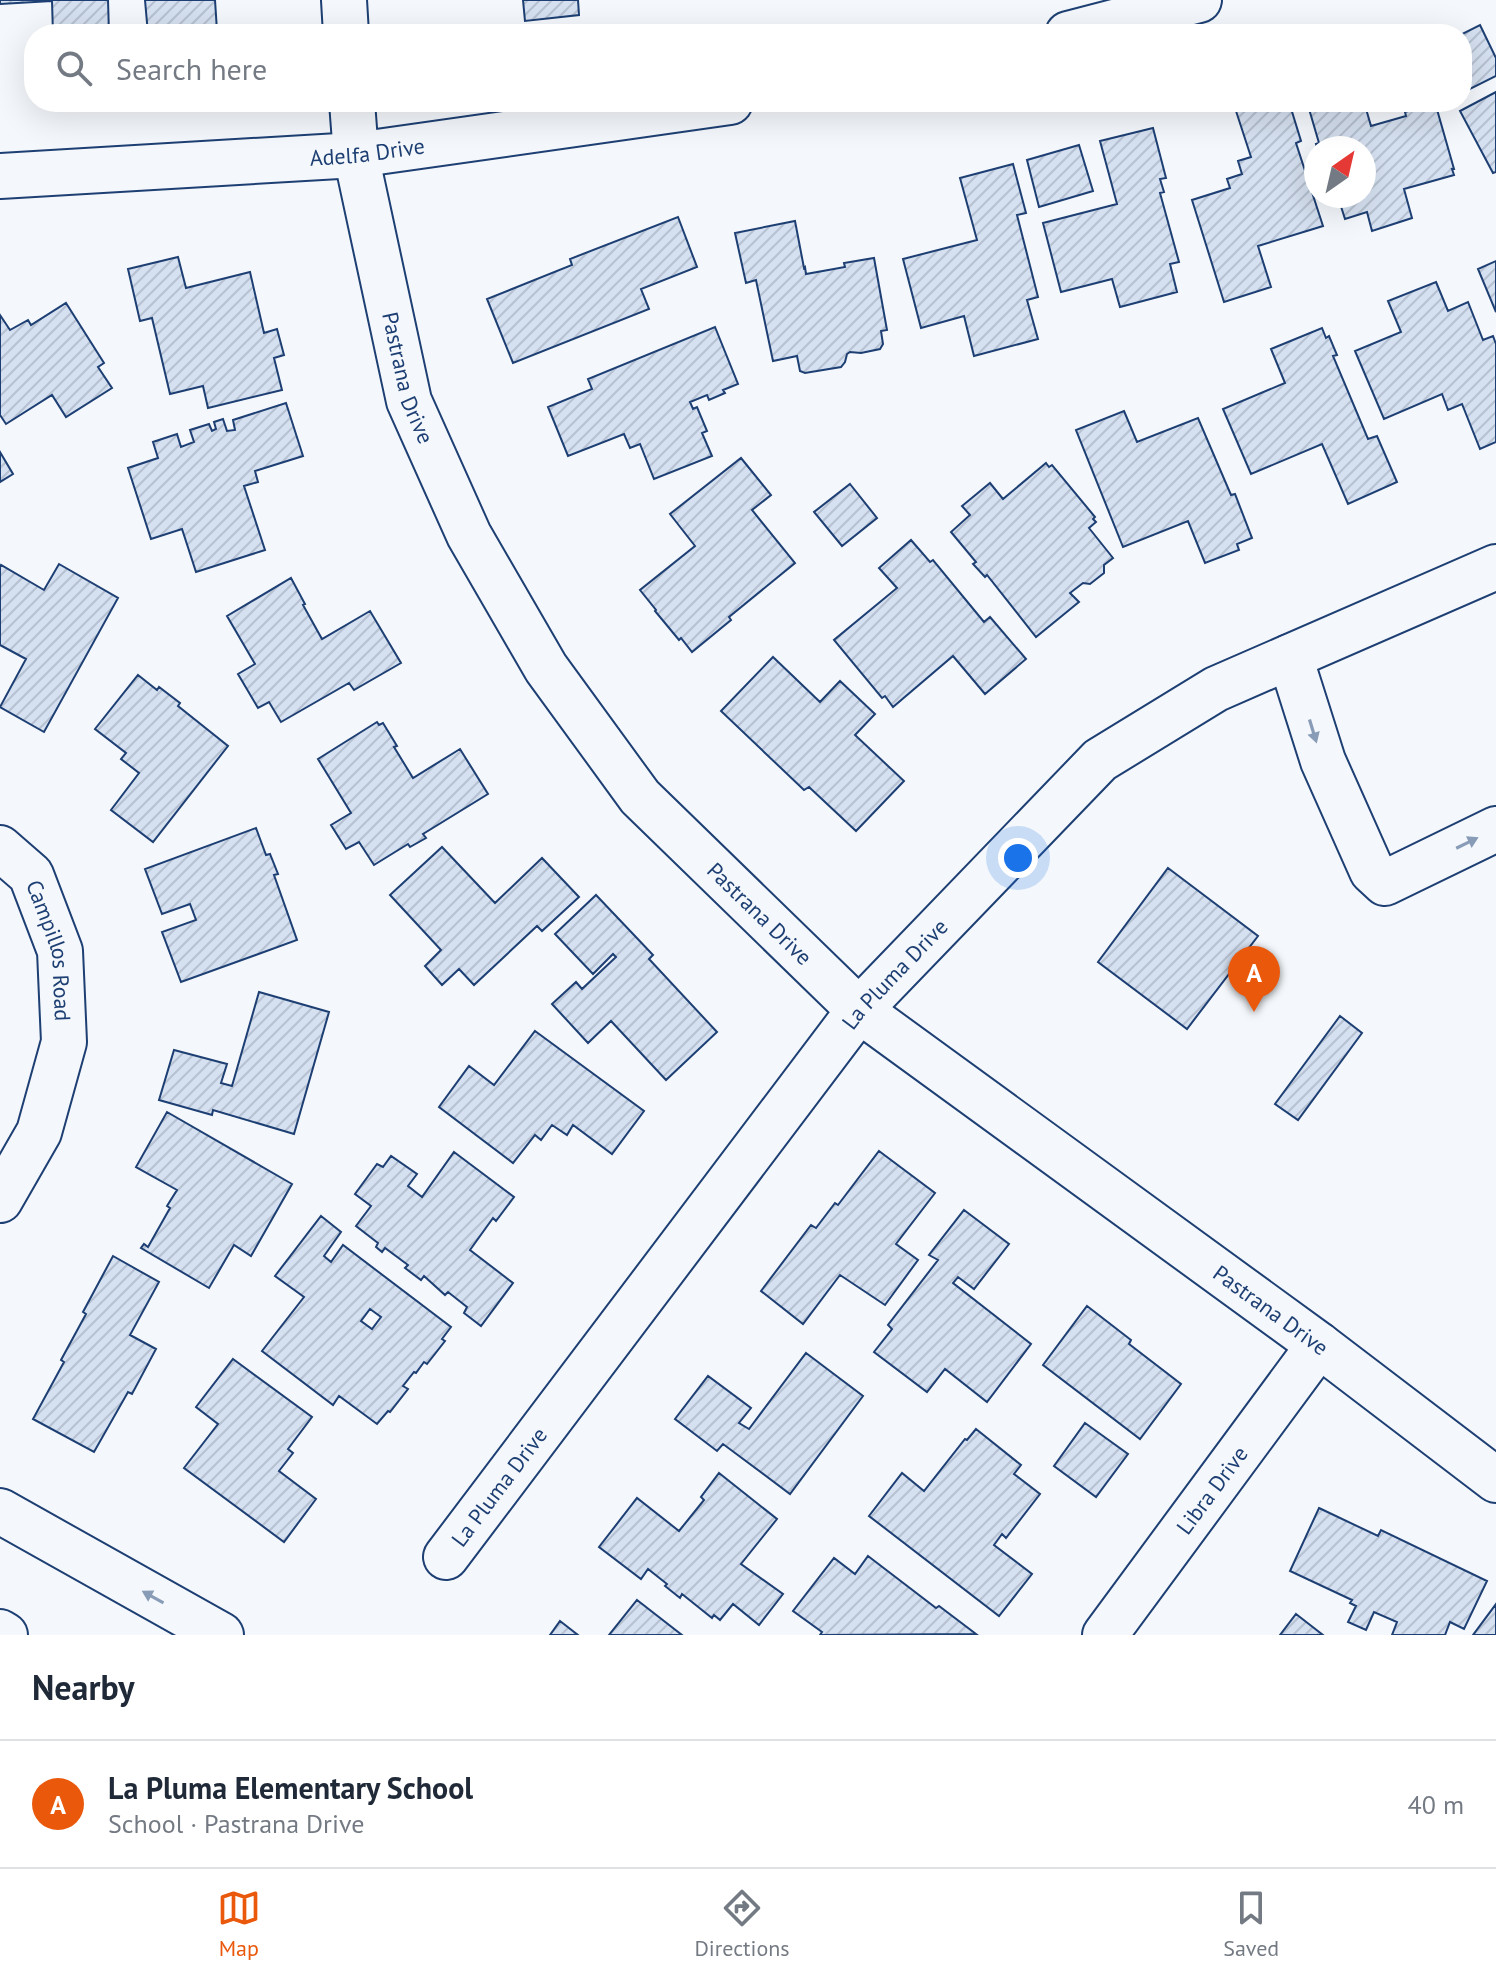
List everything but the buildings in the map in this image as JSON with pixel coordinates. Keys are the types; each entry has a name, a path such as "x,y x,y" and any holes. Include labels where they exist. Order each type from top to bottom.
{"street":[{"path":"344,0 345,24"},
{"path":"1107,24 1199,0"},
{"name":"Pastrana Drive","path":"353,112 356,155 409,401 469,535 546,668 640,797 859,1010 1319,1345 1496,1480"},
{"name":"Adelfa Drive","path":"0,176 356,155 659,112"},
{"name":"La Pluma Drive","path":"446,1557 859,1010 1100,760 1216,689 1496,567"},
{"path":"1290,657 1323,761 1372,871 1385,883 1496,829"},
{"name":"Campillos Road","path":"0,848 31,875 60,951 64,1042 39,1132 0,1200"},
{"name":"Libra Drive","path":"1105,1635 1319,1345"},
{"path":"0,1511 221,1635"}],"place":[{"name":"La Pluma Elementary School","path":"1254,1012"}]}
